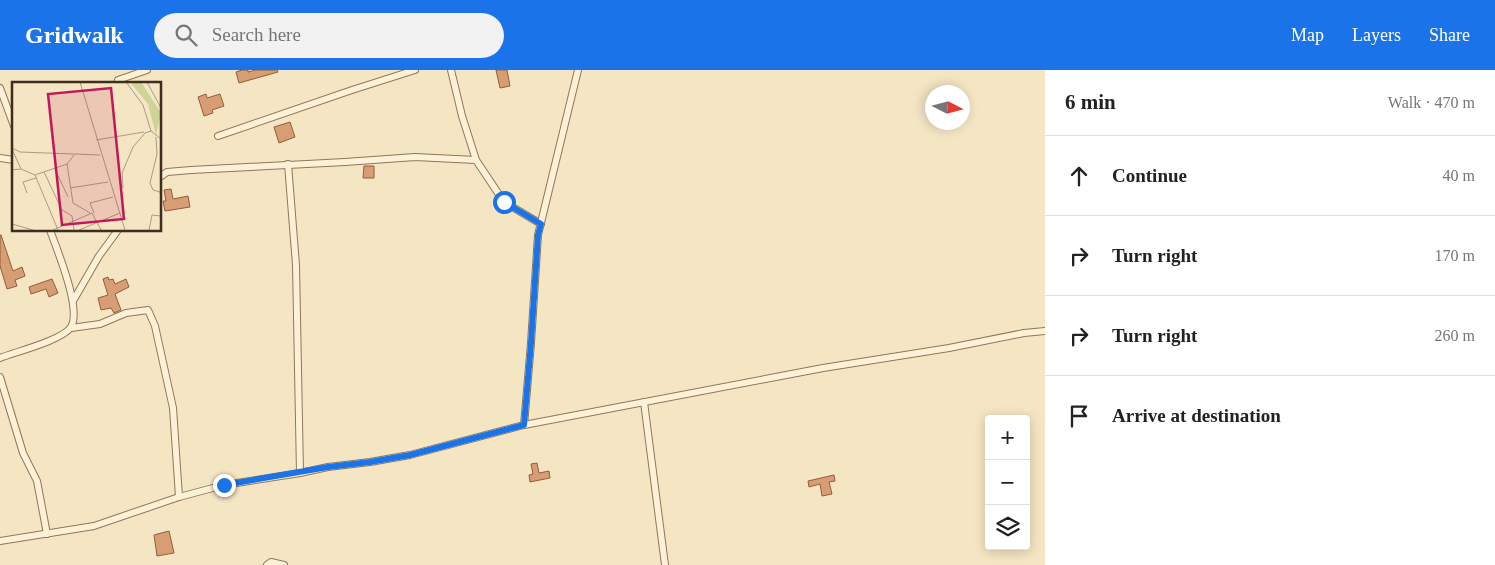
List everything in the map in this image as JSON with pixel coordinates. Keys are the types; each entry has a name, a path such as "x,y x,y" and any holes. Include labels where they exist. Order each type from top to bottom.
{"street":[{"path":"118,82 118,80 147,70"},
{"path":"218,136 415,70"},
{"path":"451,70 462,116 476,160 504,202 541,224"},
{"path":"524,425 538,235 578,70"},
{"path":"0,88 12,121"},
{"path":"161,176 167,172 415,157 476,160"},
{"path":"288,164 296,265 300,473"},
{"path":"50,231 74,301 75,316 71,328"},
{"path":"74,301 98,256 117,231"},
{"path":"0,358 54,339 71,328 100,324 126,314 148,310 155,326 173,408 179,497"},
{"path":"0,541 94,526 179,497 224,485 410,455 524,425 824,368 1045,331"},
{"path":"0,377 23,452 37,481 47,534"},
{"path":"644,402 665,565"},
{"path":"267,565 271,562 284,565"}],"building":[{"path":"248,70 248,72 277,70 278,72 239,83 236,72"},
{"path":"496,70 507,70 510,86 500,88"},
{"path":"206,94 207,98 220,94 224,106 212,110 213,113 204,116 198,97"},
{"path":"290,122 295,137 279,143 274,127"},
{"path":"364,166 374,166 374,178 363,178"},
{"path":"171,189 173,199 188,196 190,207 165,211 163,201 166,201 164,190"},
{"path":"0,235 13,271 22,267 25,276 15,280 17,286 7,289 0,266"},
{"path":"108,277 109,280 113,279 115,284 126,279 129,287 115,294 121,310 114,313 111,308 101,310 98,298 108,295 103,279"},
{"path":"52,279 58,293 49,297 46,289 31,294 29,287"},
{"path":"537,463 539,473 549,471 550,478 530,482 529,475 533,474 531,464"},
{"path":"834,475 835,481 829,482 832,494 822,496 820,484 809,487 808,481"},
{"path":"169,531 174,553 157,556 154,535"}],"route":[{"path":"224,485 410,455 524,425 538,235 541,224 504,202"}]}
